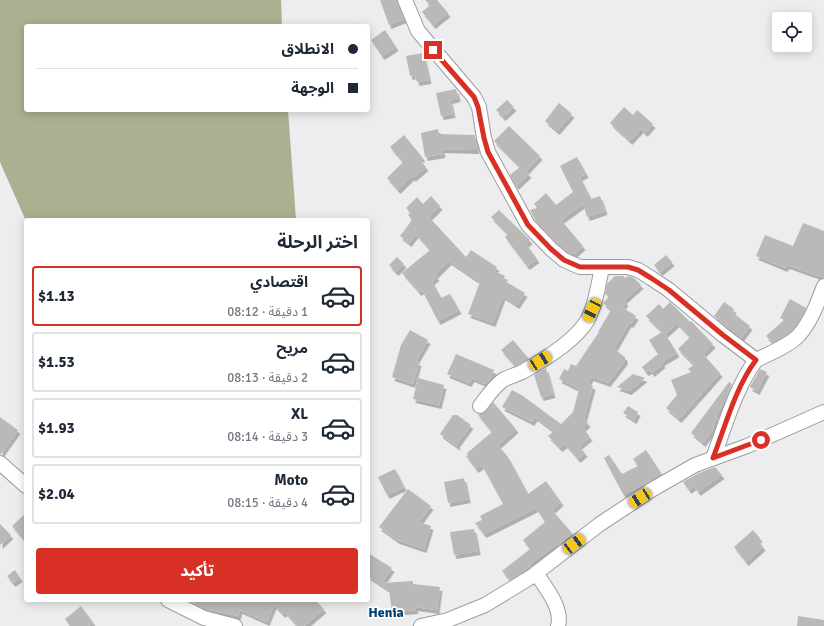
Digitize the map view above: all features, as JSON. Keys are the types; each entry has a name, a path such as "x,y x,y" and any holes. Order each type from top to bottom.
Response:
{"street":[{"path":"405,0 418,31 474,97 478,107 488,152 528,225 564,260 580,267 628,267 638,270 651,278 756,360"},
{"path":"480,406 497,385 527,369 565,345 575,335 586,322 592,310 602,268"},
{"path":"713,458 748,370 756,360 785,345 798,336 810,318 824,286"},
{"path":"421,626 448,620 485,605 536,573 600,524 653,489 695,465 747,446 824,412"},
{"path":"0,463 24,484"},
{"path":"536,573 558,611 558,626"},
{"path":"172,602 204,618 235,626"}],"green space":[{"path":"0,0 281,0 282,24 24,24 24,112 288,112 296,218 25,218 0,162"}],"building":[{"path":"380,0 397,0 404,19 389,25"},
{"path":"425,0 437,0 448,13 433,25 422,12 430,5"},
{"path":"385,30 396,47 382,56 371,40"},
{"path":"423,53 429,80 417,82 415,75 410,76 406,56"},
{"path":"456,89 458,98 450,100 453,114 441,116 436,93"},
{"path":"507,100 514,107 503,117 496,110"},
{"path":"559,103 572,114 557,131 545,121"},
{"path":"624,107 633,115 637,110 653,124 645,133 641,129 630,141 610,123"},
{"path":"509,126 540,156 526,171 529,174 516,186 510,175 520,167 494,141"},
{"path":"438,129 439,134 475,135 477,150 442,149 443,154 425,157 421,133"},
{"path":"404,135 423,158 419,159 426,167 413,178 412,176 398,190 387,178 403,162 390,147"},
{"path":"577,157 586,174 580,177 591,199 600,196 605,211 587,217 583,204 561,220 583,246 573,255 557,243 535,220 530,210 537,208 534,204 546,193 556,205 573,192 560,166"},
{"path":"431,196 440,206 429,217 466,257 471,250 497,267 494,271 505,276 503,280 525,293 517,305 503,296 493,323 468,314 480,282 449,261 435,275 437,277 432,281 441,298 450,294 459,310 438,321 422,290 419,292 402,273 430,250 416,234 409,243 400,236 412,220 408,215 411,213 406,208 417,197 423,204"},
{"path":"499,210 530,240 526,244 537,259 527,266 505,237 508,234 491,217"},
{"path":"803,223 824,231 824,278 787,265 785,268 756,256 765,235 793,246"},
{"path":"666,255 672,262 660,272 654,265"},
{"path":"397,257 404,264 396,272 389,265"},
{"path":"615,276 623,276 625,278 628,276 634,278 641,285 624,300 626,302 622,307 636,316 631,324 629,323 614,349 625,357 625,361 608,383 591,377 588,383 593,386 584,419 588,423 583,428 590,437 579,446 585,453 578,459 565,444 560,448 548,436 554,431 535,417 532,422 502,407 512,390 523,396 561,424 573,412 579,389 559,379 564,369 568,371 571,364 576,366 599,332 611,310 603,303 609,297 605,294 607,284"},
{"path":"790,299 806,308 796,326 785,336 773,343 766,336 784,320 780,318"},
{"path":"670,302 713,344 703,354 720,373 679,419 666,408 677,395 671,380 691,372 688,369 694,365 678,349 690,337 677,323 665,334 677,353 662,362 663,364 652,373 650,370 646,372 642,367 658,354 649,340 662,332 646,316 659,304 663,309"},
{"path":"724,302 734,309 732,312 750,326 741,338 714,316"},
{"path":"410,330 428,340 416,361 419,362 413,384 392,377 401,345"},
{"path":"513,340 529,359 515,366 501,350"},
{"path":"456,354 494,370 489,381 486,384 472,378 469,383 447,374"},
{"path":"546,368 553,394 541,397 534,375"},
{"path":"760,369 767,372 757,391 750,387"},
{"path":"633,374 645,378 629,391 617,387"},
{"path":"418,378 444,385 439,405 413,399"},
{"path":"729,382 732,384 723,404 715,416 717,417 713,427 714,428 703,443 691,433"},
{"path":"493,402 516,429 498,445 508,457 528,494 546,481 561,502 552,510 572,533 558,545 557,544 530,564 531,566 526,570 510,580 502,571 530,549 523,540 545,522 536,508 484,534 475,523 482,520 480,516 503,504 482,465 476,469 466,456 468,455 467,453 492,432 478,415 486,411"},
{"path":"628,406 638,412 634,420 623,413"},
{"path":"453,415 457,415 471,425 457,444 458,447 440,434"},
{"path":"0,417 18,430 0,455"},
{"path":"646,450 661,473 646,483 623,494 604,458 609,455 622,474 638,466 633,459"},
{"path":"715,467 722,475 698,492 694,486 689,490 683,482 699,473"},
{"path":"395,469 404,487 387,495 378,477"},
{"path":"464,478 468,499 448,503 444,482"},
{"path":"408,489 431,506 419,522 431,526 424,549 397,540 379,527"},
{"path":"24,515 24,540 12,526"},
{"path":"0,524 11,535 0,545"},
{"path":"474,529 478,551 454,555 450,532"},
{"path":"753,530 760,538 758,540 763,547 746,562 734,547"},
{"path":"370,554 392,568 382,583 413,581 413,584 440,587 437,610 415,607 416,610 392,612 389,590 370,577"},
{"path":"15,570 20,578 13,583 7,576"},
{"path":"191,602 317,602 324,609 304,626 297,626 285,612 283,614 274,605 267,622 240,610 238,616 208,610"},
{"path":"81,606 93,622 88,626 70,626 65,619"},
{"path":"798,616 824,620 824,626 797,626"}],"district":[{"name":"Henia","path":"386,612"}],"route":[{"path":"433,50 474,97 478,107 488,152 528,225 551,249 564,260 580,267 628,267 638,270 669,290 688,307 756,360 748,370 742,383 713,458 761,440"}]}
